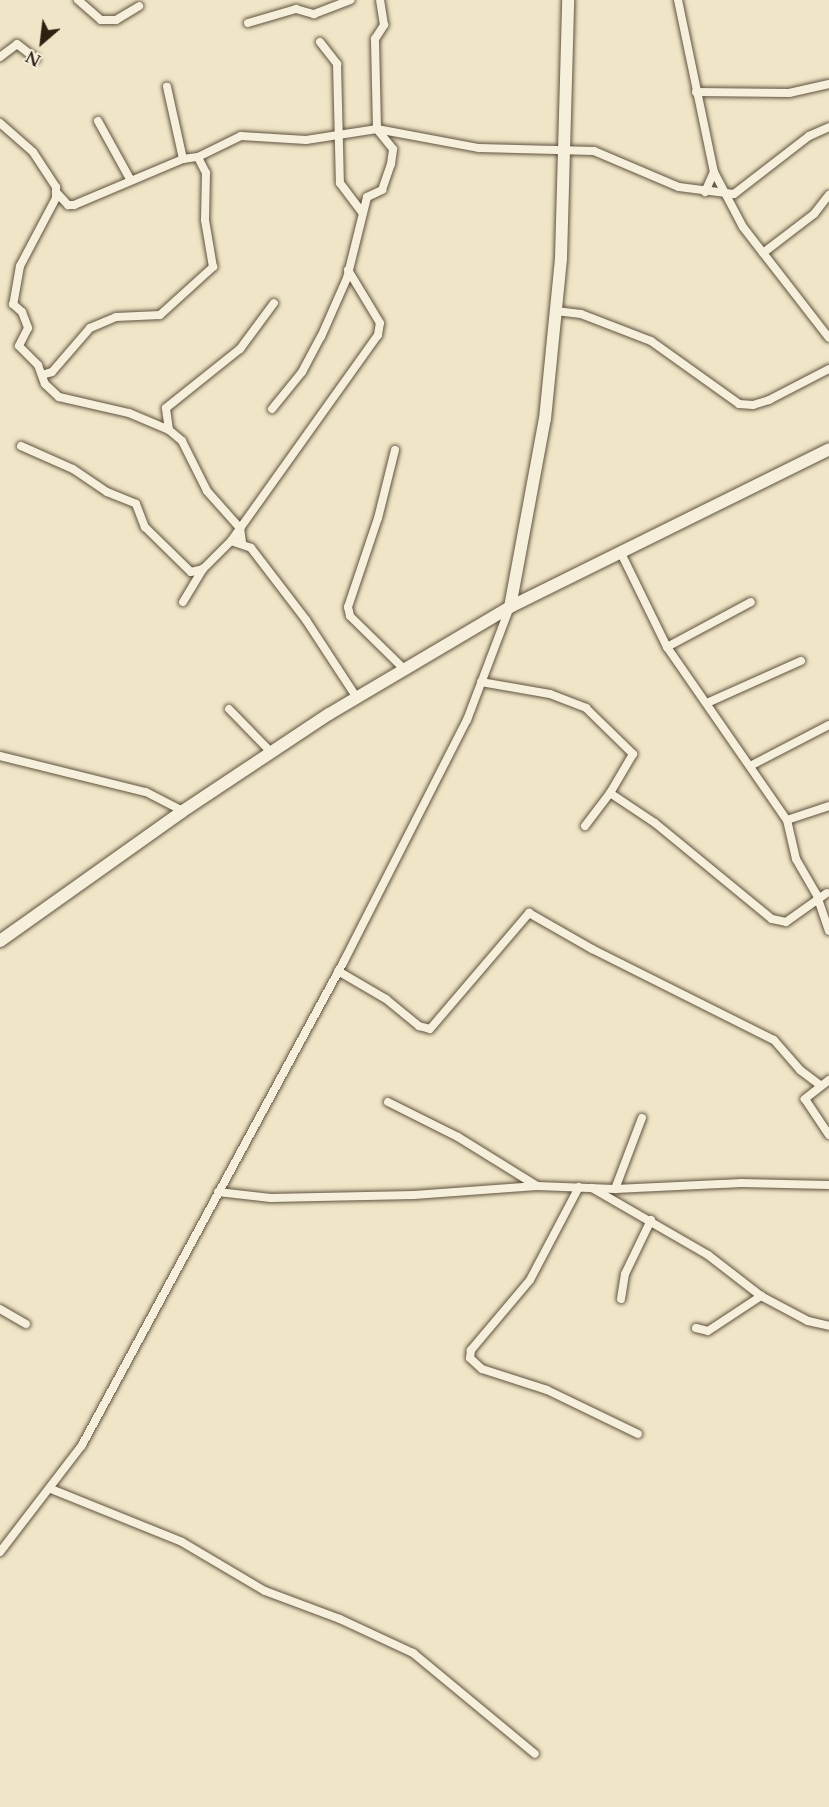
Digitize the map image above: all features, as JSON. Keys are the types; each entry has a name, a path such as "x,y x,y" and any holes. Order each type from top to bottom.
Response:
{"main road":[{"path":"510,607 545,419 556,311 568,0"},
{"path":"0,941 183,811 272,752 357,698 510,607 829,449"}],"street":[{"path":"78,0 101,20 116,20 139,6"},
{"path":"248,23 296,9 314,14 350,0"},
{"path":"273,409 302,372 321,337 348,270 367,197 382,190 391,164 393,149 377,129 375,39 384,25 380,0"},
{"path":"678,0 714,172 743,227 829,338"},
{"path":"320,42 337,64 340,183 362,212"},
{"path":"0,57 17,44 36,59"},
{"path":"696,92 789,93 829,84"},
{"path":"167,87 185,155 183,159"},
{"path":"98,121 130,179"},
{"path":"0,123 40,160 57,198 20,266 13,304 22,312 28,328 19,346 38,365 45,384 59,397 129,413 169,430 182,441 207,491 240,528 242,542"},
{"path":"56,192 69,205 74,205 130,179 183,159 198,157 242,136 306,140 340,137 377,129 479,148 564,148 610,154 679,187 726,195 734,194 809,136 829,128"},
{"path":"42,375 52,372 90,328 116,317 160,315 213,267 206,220 206,173 198,157"},
{"path":"705,192 714,172"},
{"path":"763,253 813,214 829,195"},
{"path":"183,602 203,569 231,541 333,402 378,335 380,323 348,270"},
{"path":"169,430 166,408 240,349 274,303"},
{"path":"556,311 581,314 651,341 739,404 753,405 769,400 829,369"},
{"path":"21,446 73,469 107,492 136,504 145,528 167,550 192,572 203,569"},
{"path":"394,450 378,518 348,607 350,616 405,670"},
{"path":"231,541 242,542 252,548 306,620 357,698"},
{"path":"620,551 667,647 753,765 787,820 796,859 817,896 829,931"},
{"path":"667,647 751,602"},
{"path":"0,1552 51,1489 82,1445 338,971 466,720 510,607"},
{"path":"707,703 801,661"},
{"path":"481,682 550,694 585,708 633,754 610,793 585,826"},
{"path":"229,709 272,752"},
{"path":"753,765 829,725"},
{"path":"0,756 146,792 183,811"},
{"path":"610,793 655,823 772,919 786,921 817,896 828,893"},
{"path":"787,820 829,806"},
{"path":"338,971 386,999 419,1026 430,1029 529,913 592,949 774,1040 800,1070 820,1085"},
{"path":"829,1080 804,1099 829,1135"},
{"path":"388,1102 458,1137 537,1186"},
{"path":"615,1189 642,1118"},
{"path":"218,1192 271,1198 414,1195 537,1186 615,1189 741,1183 829,1185"},
{"path":"579,1187 530,1280 471,1350 470,1358 482,1369 547,1390 638,1434"},
{"path":"591,1187 708,1255 761,1296 808,1321 829,1326"},
{"path":"621,1299 626,1274 651,1220"},
{"path":"696,1328 708,1330 761,1296"},
{"path":"0,1309 26,1324"},
{"path":"51,1489 182,1542 265,1591 340,1619 413,1653 535,1754"}]}
